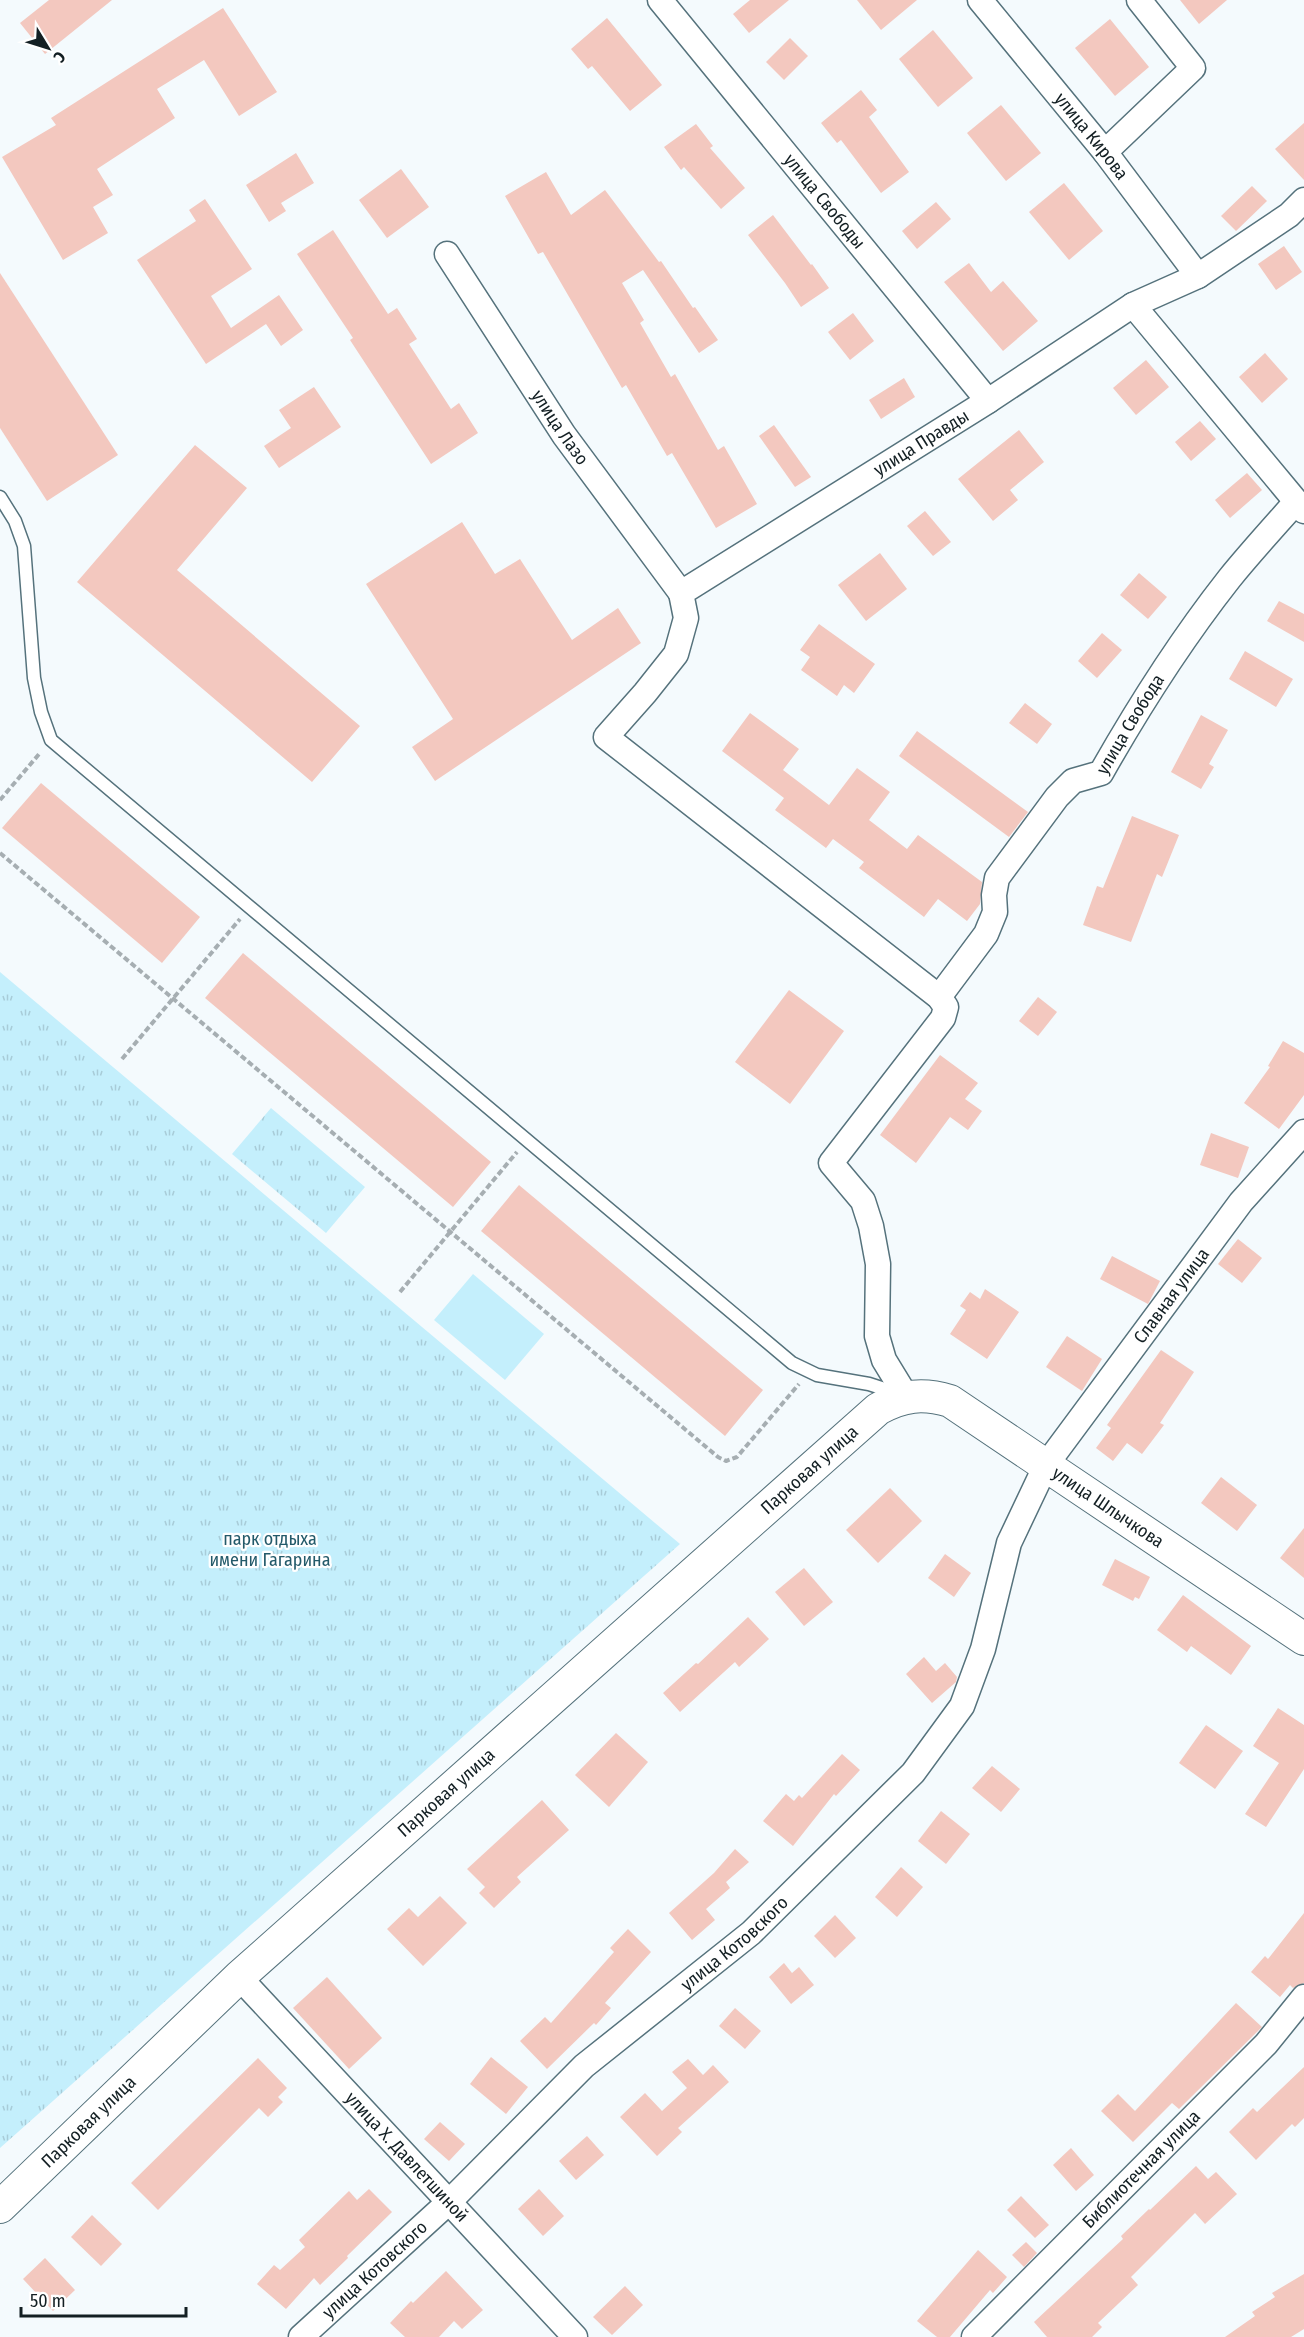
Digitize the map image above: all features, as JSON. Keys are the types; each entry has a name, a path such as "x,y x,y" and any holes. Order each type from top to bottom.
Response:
{"street":[{"name":"улица Свободы","path":"660,0 988,401"},
{"name":"улица Кирова","path":"980,0 1105,152 1198,276"},
{"path":"1105,152 1193,69 1139,0"},
{"name":"улица Правды","path":"681,593 988,401 1133,305 1198,276 1289,214 1304,200"},
{"name":"улица Лазо","path":"447,254 564,435 681,593"},
{"path":"1133,305 1300,507"},
{"name":"улица Свобода","path":"939,997 986,934 995,912 994,896 997,878 1065,789 1073,781 1101,773 1149,693 1229,579 1300,507"},
{"path":"681,593 686,618 676,654 606,737 939,997 946,1007 943,1018 831,1163 863,1201 871,1226 878,1264 877,1336 884,1360 906,1396"},
{"name":"Славная улица","path":"1046,1465 1241,1202 1304,1132"},
{"name":"улица Шлычкова","path":"906,1396 933,1396 950,1401 1304,1639"},
{"name":"Парковая улица","path":"0,2207 239,1977 878,1409 906,1396"},
{"name":"улица Котовского","path":"301,2337 450,2201 584,2067 751,1933 913,1773 963,1706 983,1649 1009,1543 1046,1465"},
{"name":"улица Х. Давлетшиной","path":"239,1977 575,2337"},
{"name":"Библиотечная улица","path":"975,2337 1266,2044 1304,1997"}],"lane":[{"path":"0,497 15,521 24,546 34,678 41,712 51,740 792,1363 809,1372 869,1384 906,1396"}],"path":[{"path":"0,800 51,740"},
{"path":"0,853 718,1457 726,1461 737,1457 809,1372"},
{"path":"122,1059 250,907"},
{"path":"400,1292 527,1140"}],"green space":[{"name":"парк отдыха имени Гагарина","path":"0,972 680,1544 0,2148"},
{"path":"271,1108 365,1187 326,1233 232,1154"},
{"path":"473,1274 544,1334 505,1380 434,1320"}],"building":[{"path":"49,0 112,0 45,54 20,23"},
{"path":"750,0 789,0 749,33 733,14"},
{"path":"857,0 917,0 881,30"},
{"path":"1180,0 1227,0 1199,24"},
{"path":"223,8 277,92 239,116 204,60 157,89 175,118 97,169 113,195 93,207 108,233 63,260 2,157 56,125 51,118"},
{"path":"607,18 662,85 630,111 592,66 588,69 571,49"},
{"path":"1110,19 1149,67 1115,96 1075,48"},
{"path":"933,30 973,78 938,107 899,59"},
{"path":"790,38 808,56 784,80 766,62"},
{"path":"861,90 877,110 869,117 909,172 881,193 841,140 837,143 821,123"},
{"path":"1001,105 1041,153 1006,181 967,133"},
{"path":"1304,123 1304,180 1275,149"},
{"path":"696,124 713,146 710,148 745,188 721,209 684,167 681,170 664,147"},
{"path":"296,153 314,183 281,203 286,211 269,222 246,185"},
{"path":"401,169 429,207 387,238 359,200"},
{"path":"546,172 571,215 605,190 659,262 661,261 718,340 699,353 643,270 622,283 644,320 640,323 671,377 675,374 718,450 724,446 757,504 716,528 672,453 667,456 626,385 622,388 543,252 538,254 505,196"},
{"path":"1064,183 1103,231 1069,260 1029,212"},
{"path":"1252,186 1267,201 1236,231 1221,216"},
{"path":"205,199 252,269 211,296 231,328 279,295 303,330 281,346 266,324 206,364 137,260 196,221 189,210"},
{"path":"936,202 951,219 917,249 902,231"},
{"path":"773,215 829,288 801,307 748,235"},
{"path":"333,230 388,314 397,308 417,339 409,344 451,409 459,403 478,433 431,464 350,340 353,338 297,254"},
{"path":"1284,246 1302,272 1276,290 1258,264"},
{"path":"969,263 991,292 1003,281 1038,321 1003,351 944,282"},
{"path":"0,273 118,455 47,501 0,428"},
{"path":"853,313 874,341 850,360 828,332"},
{"path":"1265,353 1288,379 1262,403 1239,377"},
{"path":"1146,360 1169,387 1136,415 1113,388"},
{"path":"904,378 915,397 881,419 869,400"},
{"path":"314,387 341,427 279,468 264,446 291,428 279,410"},
{"path":"1200,421 1216,439 1191,461 1175,442"},
{"path":"774,425 811,477 795,487 759,436"},
{"path":"1019,430 1044,462 1010,490 1018,500 993,521 958,479"},
{"path":"195,445 247,488 177,570 360,726 312,782 77,582"},
{"path":"1247,473 1262,490 1230,518 1215,500"},
{"path":"925,511 951,542 933,556 907,526"},
{"path":"462,522 495,574 520,559 572,640 618,608 641,643 435,781 412,747 453,719 366,584"},
{"path":"880,553 907,589 866,621 838,585"},
{"path":"1139,573 1167,597 1148,619 1120,595"},
{"path":"1279,601 1304,614 1304,642 1267,621"},
{"path":"819,624 875,664 854,693 844,685 837,696 801,670 810,657 800,650"},
{"path":"1102,633 1122,650 1097,678 1078,661"},
{"path":"1245,651 1293,679 1276,707 1229,679"},
{"path":"1025,703 1052,724 1037,744 1009,723"},
{"path":"750,713 799,749 783,770 829,805 857,768 890,792 869,820 907,849 918,835 982,882 980,904 967,921 938,899 924,917 859,868 864,862 833,839 826,848 775,810 784,798 722,751"},
{"path":"1201,715 1228,730 1209,764 1214,767 1201,789 1171,772"},
{"path":"917,731 1028,812 1009,837 899,756"},
{"path":"41,783 200,917 162,963 2,828"},
{"path":"1132,816 1179,835 1162,877 1157,874 1131,942 1083,925 1097,886 1103,888"},
{"path":"243,953 491,1162 453,1207 205,998"},
{"path":"789,990 844,1031 790,1104 735,1062"},
{"path":"1038,997 1057,1012 1038,1036 1019,1021"},
{"path":"1283,1041 1304,1053 1304,1095 1279,1129 1244,1103 1270,1067 1268,1066"},
{"path":"940,1055 978,1083 965,1099 982,1111 968,1130 950,1117 916,1163 880,1135"},
{"path":"1211,1133 1249,1147 1238,1178 1200,1165"},
{"path":"519,1185 763,1390 725,1436 481,1231"},
{"path":"1238,1239 1262,1258 1242,1283 1218,1264"},
{"path":"1112,1256 1160,1281 1148,1304 1100,1279"},
{"path":"985,1289 1019,1312 987,1359 950,1334 966,1310 960,1306 970,1292 980,1299"},
{"path":"1067,1336 1102,1359 1082,1391 1046,1367"},
{"path":"1161,1350 1194,1372 1160,1423 1164,1425 1142,1454 1127,1443 1113,1461 1096,1448 1111,1428 1107,1425"},
{"path":"1221,1477 1257,1505 1237,1531 1201,1503"},
{"path":"890,1488 922,1521 878,1563 846,1530"},
{"path":"1304,1528 1304,1578 1280,1558"},
{"path":"945,1554 971,1573 954,1597 928,1578"},
{"path":"1115,1559 1150,1577 1139,1599 1135,1597 1133,1601 1102,1585"},
{"path":"804,1568 833,1602 804,1626 775,1592"},
{"path":"1183,1595 1251,1646 1231,1675 1191,1646 1187,1652 1157,1630"},
{"path":"748,1617 769,1639 739,1667 735,1662 680,1712 663,1693"},
{"path":"924,1657 936,1671 945,1663 957,1677 956,1682 932,1703 906,1674"},
{"path":"1278,1708 1304,1725 1304,1769 1266,1827 1245,1814 1279,1763 1253,1746"},
{"path":"1206,1725 1243,1751 1215,1789 1179,1763"},
{"path":"616,1733 648,1762 609,1807 575,1775"},
{"path":"842,1754 860,1770 836,1796 834,1794 793,1846 763,1821 786,1794 794,1801 799,1795 802,1798"},
{"path":"992,1766 1020,1789 1001,1812 972,1788"},
{"path":"542,1800 569,1830 517,1877 521,1882 494,1908 479,1893 485,1887 467,1869"},
{"path":"941,1811 970,1834 946,1864 918,1841"},
{"path":"735,1849 749,1862 726,1882 730,1888 706,1909 715,1920 692,1940 669,1913 714,1873"},
{"path":"901,1867 923,1887 897,1917 875,1897"},
{"path":"440,1896 467,1923 423,1966 387,1929 409,1908 418,1917"},
{"path":"1304,1913 1304,1983 1293,1988 1290,1985 1280,1997 1251,1972 1265,1956 1268,1959"},
{"path":"835,1915 856,1938 835,1958 814,1936"},
{"path":"628,1929 651,1952 605,2003 611,2008 596,2025 594,2023 547,2069 520,2041 545,2017 551,2023 614,1952 610,1948"},
{"path":"784,1963 792,1973 799,1967 814,1985 791,2004 769,1977"},
{"path":"327,1977 382,2038 349,2069 293,2008"},
{"path":"1236,2003 1262,2027 1179,2109 1172,2103 1133,2142 1101,2111 1118,2094 1135,2111"},
{"path":"735,2008 761,2031 745,2049 719,2026"},
{"path":"491,2057 528,2087 506,2114 470,2084"},
{"path":"258,2058 287,2088 278,2097 283,2102 268,2117 259,2108 158,2210 131,2183"},
{"path":"688,2059 703,2075 713,2065 729,2082 678,2128 682,2132 657,2156 620,2117 645,2093 662,2111 687,2088 672,2072"},
{"path":"1304,2067 1304,2118 1295,2127 1292,2124 1256,2160 1229,2132 1253,2108 1257,2112"},
{"path":"440,2122 465,2144 449,2161 424,2139"},
{"path":"587,2136 604,2155 576,2180 559,2161"},
{"path":"1071,2148 1094,2175 1076,2191 1053,2165"},
{"path":"1196,2166 1208,2179 1216,2172 1237,2194 1205,2224 1195,2213 1131,2277 1138,2285 1098,2323 1102,2327 1092,2337 1047,2337 1034,2322 1123,2239 1121,2236"},
{"path":"369,2189 392,2212 320,2285 314,2278 286,2309 257,2284 274,2265 280,2270 305,2247 299,2240 349,2191 357,2200"},
{"path":"539,2189 564,2216 543,2236 518,2209"},
{"path":"1021,2196 1049,2225 1035,2238 1007,2210"},
{"path":"92,2215 122,2244 101,2266 71,2237"},
{"path":"1026,2242 1037,2253 1024,2267 1012,2255"},
{"path":"978,2250 1007,2277 993,2293 990,2290 950,2337 937,2337 917,2321"},
{"path":"45,2258 75,2290 53,2311 23,2279"},
{"path":"446,2271 483,2310 462,2329 454,2321 439,2337 405,2337 390,2323 411,2301 413,2303"},
{"path":"1304,2274 1304,2329 1291,2337 1225,2337 1255,2316 1252,2312 1275,2297 1272,2293"},
{"path":"625,2286 643,2305 612,2335 593,2317"}]}
